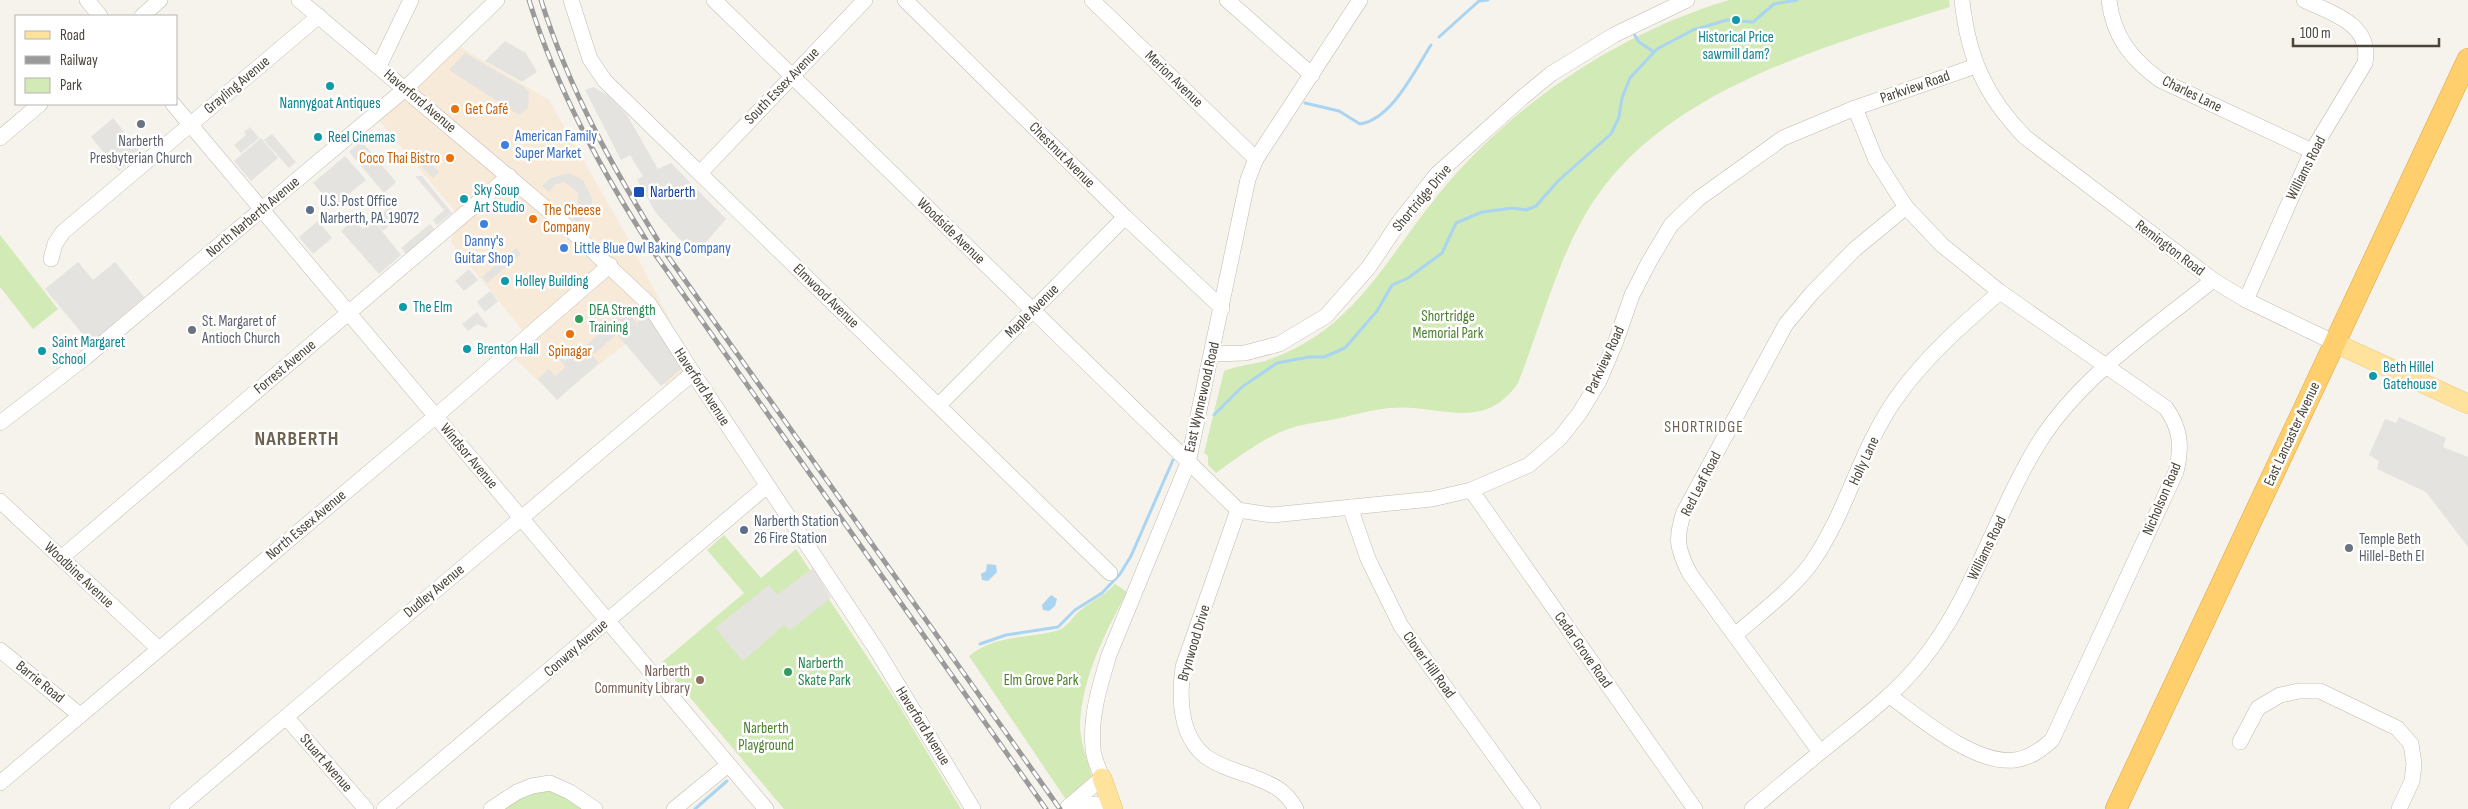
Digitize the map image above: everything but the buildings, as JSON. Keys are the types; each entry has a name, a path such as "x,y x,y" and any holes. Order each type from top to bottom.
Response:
{"highway":[{"name":"East Lancaster Avenue","path":"2116,809 2468,58"}],"main road":[{"name":"Remington Road","path":"2334,343 2468,404"},
{"name":"East Wynnewood Road","path":"1102,778 1113,809"}],"street":[{"path":"87,0 99,15"},
{"path":"143,15 160,0"},
{"name":"Haverford Avenue","path":"299,0 508,176 610,265 649,304 876,649 974,809"},
{"path":"379,66 411,0"},
{"name":"North Narberth Avenue","path":"0,423 86,357 405,89 497,0"},
{"name":"Elmwood Avenue","path":"571,0 590,59 598,72 1110,573"},
{"name":"Woodside Avenue","path":"714,0 1188,463"},
{"name":"South Essex Avenue","path":"700,173 865,0"},
{"name":"Chestnut Avenue","path":"905,0 1125,217 1222,308"},
{"name":"Merion Avenue","path":"1092,0 1256,159"},
{"path":"1227,0 1312,74"},
{"name":"East Wynnewood Road","path":"1102,778 1092,749 1093,718 1099,688 1108,655 1188,463 1248,179 1256,159 1360,0"},
{"name":"Shortridge Drive","path":"1212,354 1245,353 1279,344 1326,316 1369,267 1400,221 1437,174 1523,97 1551,74 1614,35 1687,0"},
{"name":"Remington Road","path":"1962,0 1966,28 1976,66 1995,103 2025,138 2213,280 2246,300 2334,343"},
{"name":"Charles Lane","path":"2109,0 2111,16 2118,36 2143,67 2160,80 2312,151"},
{"name":"Williams Road","path":"2246,300 2312,151 2362,70 2366,56 2365,40 2360,32 2342,19 2304,0"},
{"name":"Grayling Avenue","path":"51,259 55,244 63,232 319,16"},
{"name":"Parkview Road","path":"1238,510 1272,515 1432,499 1471,490 1528,465 1560,438 1579,414 1602,373 1632,295 1671,225 1698,199 1783,138 1855,108 1976,66"},
{"path":"0,138 39,105"},
{"name":"Windsor Avenue","path":"174,105 609,620 766,809"},
{"name":"Nicholson Road","path":"1855,108 1876,160 1906,207 1942,245 2000,292 2166,408 2174,419 2180,435 2181,451 2176,472 2052,740 2029,756 2015,760 1994,758 1946,737 1890,696"},
{"name":"Forrest Avenue","path":"61,558 508,176"},
{"name":"Red Leaf Road","path":"1820,752 1690,574 1680,554 1677,534 1684,512 1786,324 1812,292 1854,249 1906,207"},
{"name":"Maple Avenue","path":"939,405 1125,217"},
{"name":"North Essex Avenue","path":"0,783 436,416 610,265"},
{"name":"Williams Road","path":"1752,809 1890,696 1920,662 1950,621 1974,578 2027,464 2041,440 2074,396 2107,366 2213,280"},
{"name":"Holly Lane","path":"1735,635 1775,601 1812,563 1838,518 1872,442 1894,402 1921,366 1958,328 2000,292"},
{"name":"Dudley Avenue","path":"177,809 693,373"},
{"path":"1188,463 1238,510"},
{"name":"Conway Avenue","path":"384,809 768,486"},
{"name":"Cedar Grove Road","path":"1471,490 1695,809"},
{"name":"Woodbine Avenue","path":"0,500 159,649"},
{"name":"Clover Hill Road","path":"1350,507 1368,559 1401,626 1533,809"},
{"name":"Brynwood Drive","path":"1238,510 1183,667 1180,691 1184,718 1189,737 1205,756 1225,767 1276,786 1289,797 1296,809"},
{"name":"Barrie Road","path":"0,650 80,714"},
{"path":"2240,742 2258,708 2280,695 2299,690 2320,691 2397,728 2411,744 2414,764 2412,780 2399,809"},
{"name":"Stuart Avenue","path":"286,717 366,809"},
{"path":"674,809 728,765"},
{"path":"1102,778 1068,807 1096,804 1104,809"},
{"path":"491,809 517,792 532,786 550,783 570,792 592,808"}],"shaded area":[{"path":"505,41 526,53 537,72 522,82 485,61"},
{"path":"457,45 549,100 625,233 692,363 667,387 627,343 556,398 513,357 532,342 451,242 458,215 378,119"},
{"path":"465,53 524,87 529,92 528,108 519,115 449,70"},
{"path":"593,87 609,96 627,115 658,169 671,163 726,219 700,249 690,241 685,245 656,213 637,180 643,176 630,155 621,160 585,90"},
{"path":"113,118 141,152 119,171 91,137"},
{"path":"250,127 259,138 241,153 234,145 246,135 244,132"},
{"path":"272,134 296,162 289,168 264,140"},
{"path":"261,138 278,158 251,181 234,161"},
{"path":"361,141 396,182 384,193 349,152"},
{"path":"417,148 439,172 433,178 410,154"},
{"path":"345,156 366,180 333,207 313,183"},
{"path":"569,173 583,180 592,198 592,205 579,224 571,217 578,209 578,192 564,182 554,185 549,192 542,186 550,178"},
{"path":"415,176 422,176 452,213 437,225 433,220 444,210"},
{"path":"390,207 399,217 383,231 374,220"},
{"path":"354,220 363,229 373,220 401,255 379,274 341,231"},
{"path":"318,221 332,238 313,254 299,237"},
{"path":"430,224 435,230 406,254 401,248"},
{"path":"516,248 521,254 487,283 482,277"},
{"path":"78,262 93,280 115,262 144,297 90,343 45,289"},
{"path":"469,269 478,280 464,291 455,281"},
{"path":"490,291 498,301 485,312 477,302"},
{"path":"477,312 488,326 486,328 477,324 468,331 462,324"},
{"path":"627,312 637,323 648,313 682,368 661,386 610,326"},
{"path":"608,327 616,335 594,354 586,345"},
{"path":"583,345 599,363 557,400 538,379 549,369 555,376 566,367 555,354 557,352 565,361"},
{"path":"2399,417 2446,438 2443,447 2468,457 2468,547 2426,492 2377,469 2379,461 2369,455 2385,419 2396,423"},
{"path":"813,568 831,598 790,630 784,625 743,661 715,628 769,585 777,595"}],"green space":[{"name":"Shortridge Memorial Park","path":"1729,0 1949,0 1950,7 1854,37 1804,55 1755,76 1708,99 1665,128 1627,160 1595,199 1571,242 1552,288 1518,383 1504,399 1490,408 1475,412 1459,413 1407,408 1369,411 1302,425 1271,436 1216,473 1208,465 1208,456 1204,453 1224,371 1281,355 1307,342 1332,324 1365,291 1437,196 1466,163 1532,103 1606,53 1646,32 1687,14"},
{"path":"0,235 58,309 33,329 0,287"},
{"name":"Narberth Playground","path":"724,535 761,578 796,549 897,702 961,809 784,809 661,663 744,593 707,550"},
{"name":"Elm Grove Park","path":"1115,584 1127,592 1096,656 1085,689 1082,707 1081,739 1093,781 1067,801 969,656 979,649 1000,641 1056,631"},
{"path":"550,783 590,809 491,809"}],"water":[{"path":"987,564 996,565 997,572 988,581 982,580 981,574 986,571"},
{"path":"1051,595 1057,599 1055,606 1049,611 1043,610 1042,605"}],"waterway":[{"path":"1439,37 1479,1 1488,0"},
{"path":"1214,415 1242,387 1277,363 1309,357 1324,357 1345,348 1377,311 1392,285 1408,278 1442,253 1456,223 1482,212 1513,208 1526,210 1536,206 1558,181 1611,134 1619,117 1622,98 1630,78 1657,49 1693,30 1727,20 1753,22 1774,4 1797,0"},
{"path":"1634,34 1639,42 1654,52"},
{"path":"1305,103 1339,111 1360,124 1372,120 1382,113 1401,92 1431,45"},
{"path":"980,644 1006,635 1058,627 1075,610 1102,593 1120,574 1131,556 1173,460"},
{"path":"695,809 727,781"}],"railway":[{"path":"529,0 553,67 583,132 655,254 1046,809"},
{"path":"541,0 552,33 579,98 628,192 665,252 1060,809"}],"place":[{"name":"Historical Price sawmill dam?","path":"1736,20"},
{"name":"Nannygoat Antiques","path":"330,86"},
{"name":"Get Café","path":"455,109"},
{"name":"Narberth Presbyterian Church","path":"141,124"},
{"name":"Reel Cinemas","path":"318,137"},
{"name":"American Family Super Market","path":"505,145"},
{"name":"Coco Thai Bistro","path":"450,158"},
{"name":"Narberth","path":"639,192"},
{"name":"Sky Soup Art Studio","path":"464,199"},
{"name":"U.S. Post Office Narberth, PA. 19072","path":"310,210"},
{"name":"The Cheese Company","path":"533,219"},
{"name":"Danny's Guitar Shop","path":"484,224"},
{"name":"Little Blue Owl Baking Company","path":"564,248"},
{"name":"Holley Building","path":"505,281"},
{"name":"The Elm","path":"403,307"},
{"name":"DEA Strength Training","path":"579,319"},
{"name":"St. Margaret of Antioch Church","path":"192,330"},
{"name":"Spinagar","path":"570,334"},
{"name":"Brenton Hall","path":"467,349"},
{"name":"Saint Margaret School","path":"42,351"},
{"name":"Beth Hillel Gatehouse","path":"2373,376"},
{"name":"Narberth Station 26 Fire Station","path":"744,530"},
{"name":"Temple Beth Hillel-Beth El","path":"2349,548"},
{"name":"Narberth Skate Park","path":"788,672"},
{"name":"Narberth Community Library","path":"700,680"}],"district":[{"name":"SHORTRIDGE","path":"1704,427"},
{"name":"NARBERTH","path":"297,439"}]}
